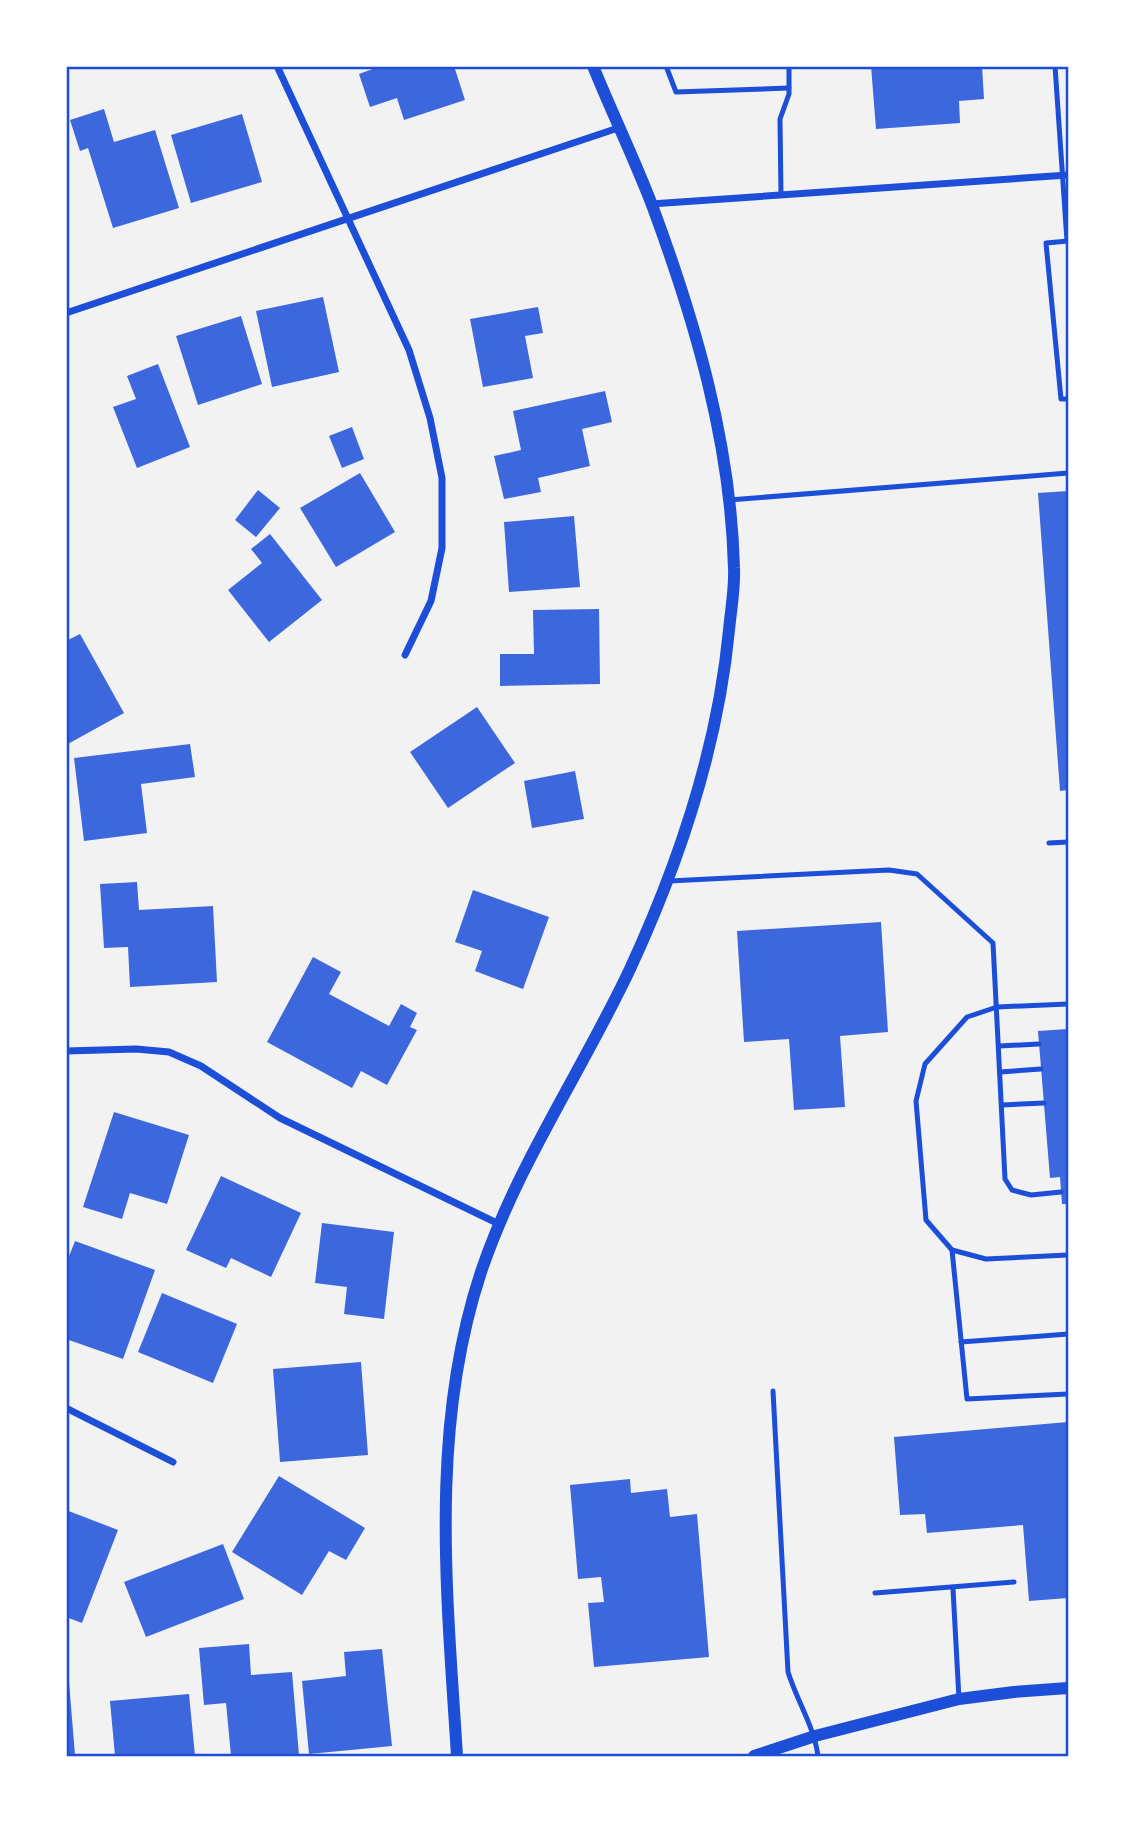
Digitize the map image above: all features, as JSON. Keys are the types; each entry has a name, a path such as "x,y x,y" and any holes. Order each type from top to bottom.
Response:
{"street":[{"path":"278,66 409,350 430,418 442,478 442,548 431,601 405,655"},
{"path":"457,1756 444,1505 449,1420 468,1318 482,1270 519,1178 630,969 666,881 709,750 726,660 734,572 729,500 709,380 651,204 593,66"},
{"path":"66,313 618,128"},
{"path":"651,204 1066,175"},
{"path":"66,1051 136,1049 169,1052 201,1066 280,1118 500,1225"},
{"path":"66,1408 173,1462"},
{"path":"754,1756 815,1736 959,1699 1069,1688"}],"lane":[{"path":"666,66 677,92 789,88"},
{"path":"780,195 780,119 789,88 789,66"},
{"path":"1055,66 1066,175 1068,241 1046,243 1061,399 1069,399"},
{"path":"729,500 1069,473"},
{"path":"1049,844 1069,842"},
{"path":"666,881 889,870 917,874 993,943 1005,1179 1012,1190 1031,1195 1061,1192"},
{"path":"1069,1004 998,1007 967,1017 925,1064 916,1101 926,1220 952,1250 986,1259 1069,1255"},
{"path":"999,1046 1039,1044"},
{"path":"1000,1072 1041,1069"},
{"path":"1002,1105 1044,1103"},
{"path":"952,1250 967,1399 1069,1394"},
{"path":"961,1342 1069,1334"},
{"path":"773,1391 788,1672 815,1736 818,1756"},
{"path":"875,1593 1014,1582"},
{"path":"953,1588 959,1699"}],"building":[{"path":"381,66 454,66 465,100 404,120 397,98 370,107 359,74"},
{"path":"871,66 982,66 984,99 959,101 960,123 876,129"},
{"path":"104,109 114,142 155,130 179,208 113,228 88,148 80,151 70,120"},
{"path":"242,114 262,182 191,203 171,135"},
{"path":"323,297 339,372 272,387 256,311"},
{"path":"538,307 543,333 525,336 533,378 483,387 470,319"},
{"path":"241,316 262,384 198,405 176,336"},
{"path":"158,364 190,447 137,468 113,407 136,399 127,376"},
{"path":"605,391 612,422 582,429 590,466 538,478 541,492 504,499 494,456 521,450 513,411"},
{"path":"352,427 364,459 342,468 329,436"},
{"path":"360,473 395,532 336,567 300,508"},
{"path":"258,490 280,508 256,537 235,520"},
{"path":"1068,491 1068,790 1060,791 1038,493"},
{"path":"574,516 580,587 509,592 504,522"},
{"path":"270,534 322,600 269,642 228,590 262,563 251,549"},
{"path":"599,609 600,684 500,686 500,654 534,654 533,610"},
{"path":"80,634 124,713 66,745 66,641"},
{"path":"477,707 515,763 448,808 410,752"},
{"path":"190,744 195,777 141,784 147,833 84,841 74,758"},
{"path":"575,771 584,819 532,828 524,781"},
{"path":"137,882 139,910 213,906 217,982 130,987 128,947 104,948 100,884"},
{"path":"473,890 549,917 523,989 475,971 482,951 455,942"},
{"path":"881,922 888,1032 840,1036 845,1107 794,1110 789,1039 744,1042 737,931"},
{"path":"313,957 341,972 329,994 389,1026 401,1004 417,1013 410,1027 417,1030 387,1085 361,1071 352,1088 267,1042"},
{"path":"1068,1029 1068,1204 1062,1204 1060,1177 1050,1178 1038,1031"},
{"path":"114,1112 189,1135 167,1204 130,1193 122,1219 83,1207"},
{"path":"221,1176 301,1213 271,1277 231,1258 226,1268 186,1250"},
{"path":"322,1223 394,1232 384,1319 344,1314 347,1287 315,1283"},
{"path":"75,1241 155,1270 123,1359 66,1339 66,1264"},
{"path":"162,1293 237,1324 213,1383 138,1352"},
{"path":"361,1362 368,1455 280,1462 273,1369"},
{"path":"1068,1422 1068,1598 1029,1601 1023,1525 927,1533 925,1514 900,1515 894,1437"},
{"path":"279,1476 365,1528 346,1560 329,1551 302,1595 232,1552"},
{"path":"630,1479 631,1493 667,1489 670,1517 697,1514 709,1657 594,1667 588,1603 604,1602 601,1577 578,1579 570,1485"},
{"path":"66,1510 118,1530 82,1623 66,1617"},
{"path":"223,1544 244,1599 146,1637 124,1582"},
{"path":"249,1644 251,1675 292,1672 299,1755 231,1756 226,1703 204,1705 199,1648"},
{"path":"382,1649 392,1746 309,1754 302,1681 346,1676 344,1652"},
{"path":"68,1670 75,1755 66,1755"},
{"path":"189,1694 195,1756 115,1756 110,1701"}]}
